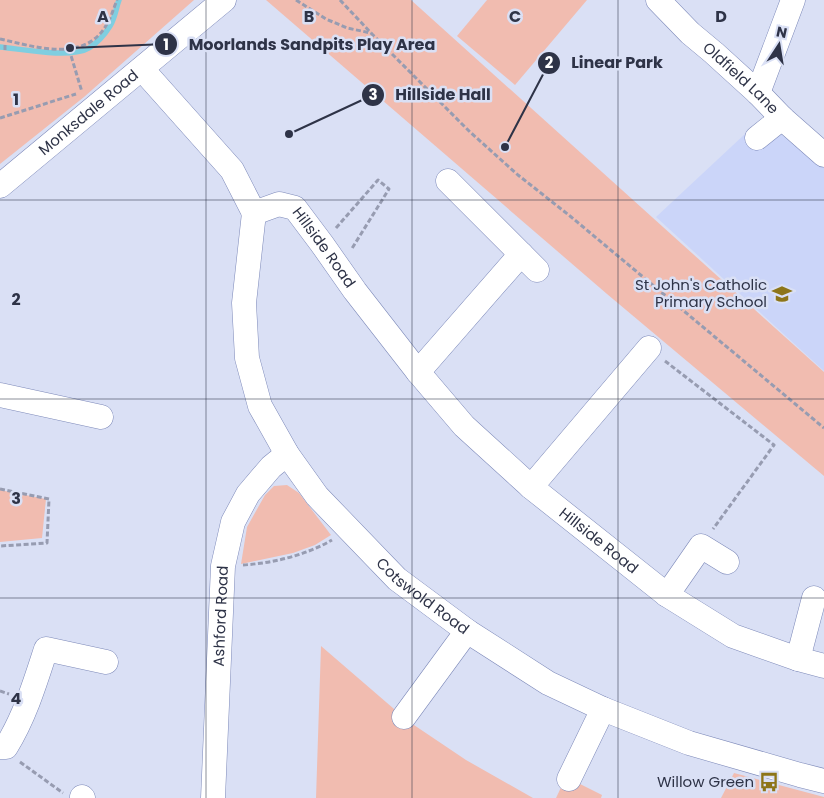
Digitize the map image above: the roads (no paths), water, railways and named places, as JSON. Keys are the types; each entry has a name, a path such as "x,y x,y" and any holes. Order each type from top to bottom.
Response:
{"street":[{"name":"Monksdale Road","path":"0,186 87,101 142,69 224,0"},
{"path":"758,93 793,0"},
{"name":"Oldfield Lane","path":"666,3 690,33 824,155"},
{"path":"142,69 232,170 254,213"},
{"path":"757,138 782,118"},
{"path":"418,372 529,262 448,181"},
{"name":"Hillside Road","path":"254,213 279,204 295,208 355,291 418,372 464,426 531,486 667,595 733,636 824,666"},
{"name":"Cotswold Road","path":"254,213 244,303 247,358 260,406 288,454 317,496 397,578 467,631 548,683 603,709 689,743 824,781"},
{"path":"531,486 649,348"},
{"path":"0,396 100,416"},
{"name":"Ashford Road","path":"213,798 223,566 233,522 248,494 271,467 288,454"},
{"path":"667,595 701,546 727,562"},
{"path":"798,659 814,598"},
{"path":"404,718 467,631"},
{"path":"3,747 16,730 28,702 46,649 106,662"},
{"path":"569,779 603,709"}],"waterway":[{"path":"0,47 58,53 70,53 89,48 101,38 110,26 119,0"}],"place":[{"name":"Moorlands Sandpits Play Area","path":"70,48"},
{"name":"Hillside Hall","path":"289,134"},
{"name":"Linear Park","path":"505,147"},
{"name":"St John's Catholic Primary School","path":"782,294"},
{"name":"Willow Green","path":"769,782"}]}
